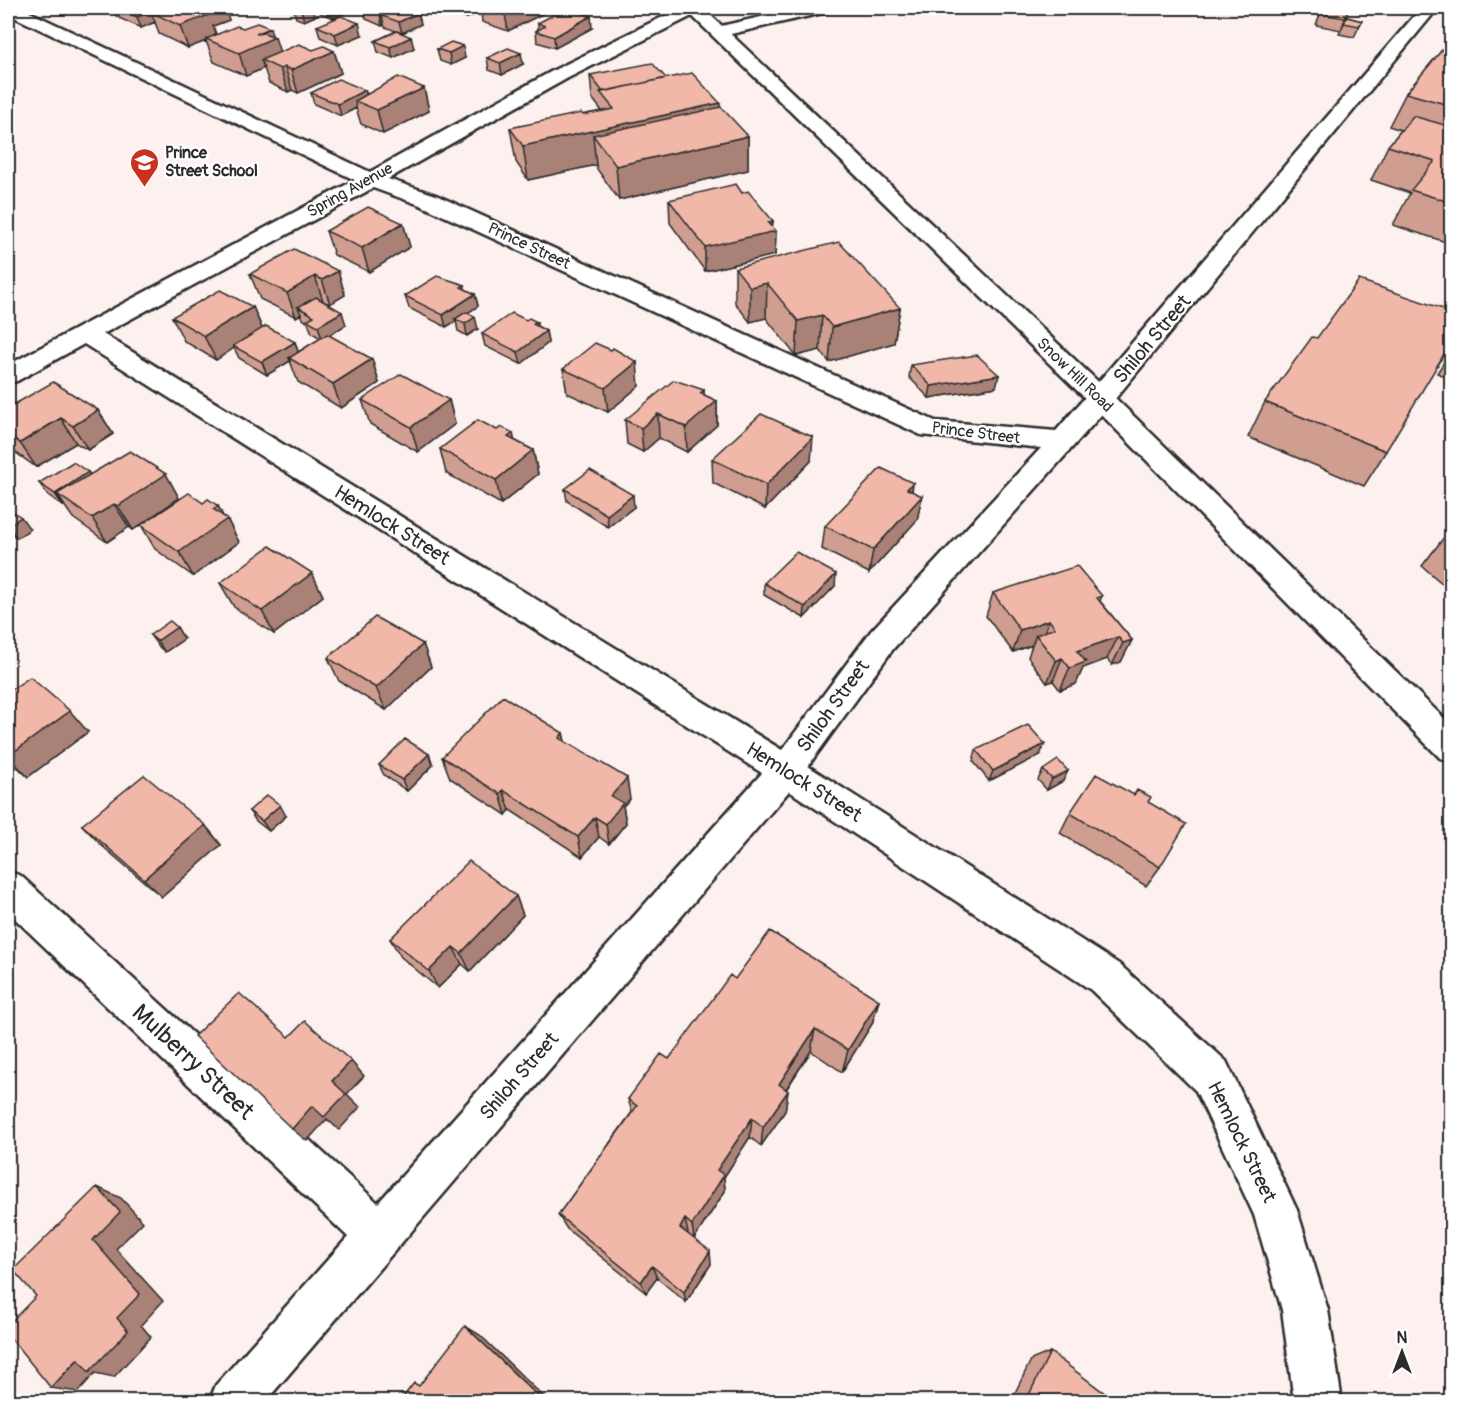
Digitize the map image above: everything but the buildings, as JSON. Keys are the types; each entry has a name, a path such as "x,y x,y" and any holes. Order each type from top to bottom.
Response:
{"street":[{"name":"Prince Street","path":"8,8 371,180 428,200 930,429 1063,441"},
{"name":"Snow Hill Road","path":"692,8 1101,399 1452,748"},
{"name":"Spring Avenue","path":"8,375 371,180 561,74 692,8"},
{"path":"718,32 821,8"},
{"name":"Shiloh Street","path":"233,1401 786,770 882,640 1101,399 1430,8"},
{"name":"Hemlock Street","path":"84,333 786,770 1105,977 1211,1076 1275,1210 1305,1310 1318,1401"},
{"name":"Mulberry Street","path":"8,888 379,1236"}],"place":[{"name":"Prince Street School","path":"144,188"}]}
